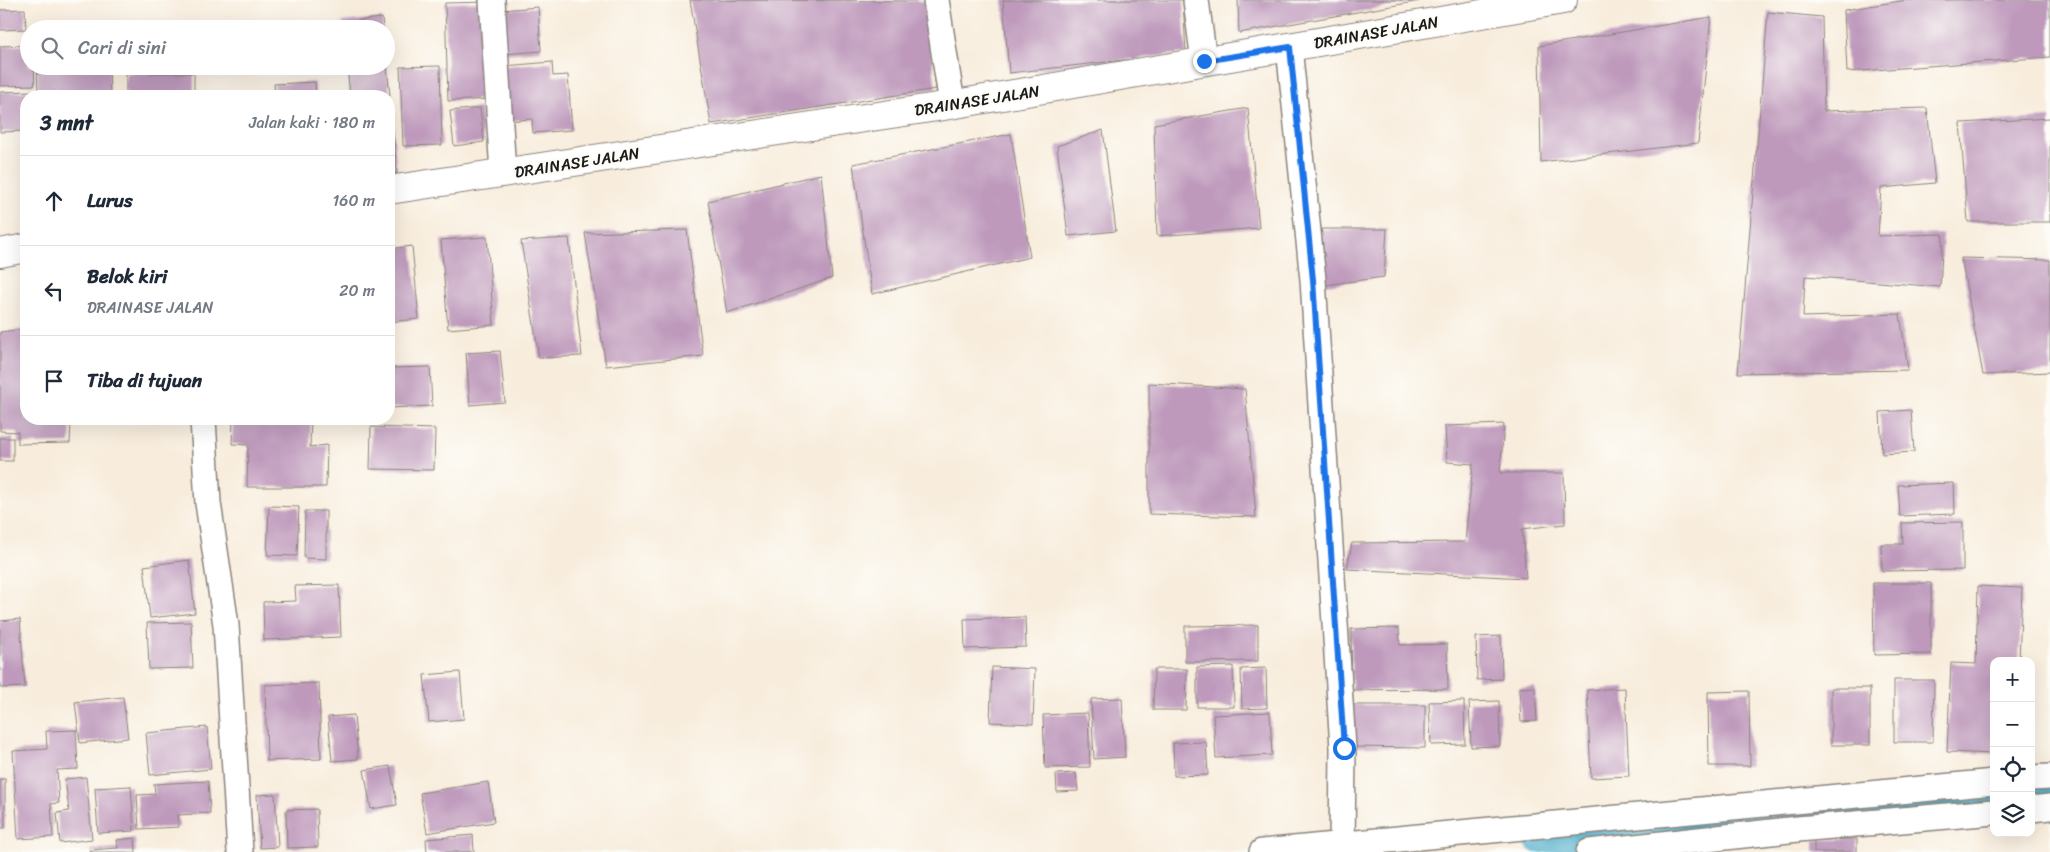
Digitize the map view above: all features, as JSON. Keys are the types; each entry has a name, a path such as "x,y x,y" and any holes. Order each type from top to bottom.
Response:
{"street":[{"path":"492,0 503,173"},
{"path":"936,0 952,104"},
{"path":"1196,0 1204,61"},
{"name":"DRAINASE JALAN","path":"395,189 952,104 1563,0"},
{"path":"1290,47 1313,280 1344,748 1342,848"},
{"path":"0,253 20,249"},
{"path":"203,425 208,504 226,625 240,852"},
{"path":"2035,778 2050,776"},
{"path":"1262,852 1342,848 1990,782"},
{"path":"2035,809 2050,807"},
{"path":"1589,852 1798,829 1990,812"}],"building":[{"path":"690,0 925,1 936,89 711,124"},
{"path":"1003,0 1183,0 1186,53 1009,73"},
{"path":"1238,0 1419,0 1419,1 1239,33"},
{"path":"1907,0 2050,0 2050,57 1847,72 1844,10"},
{"path":"488,2 492,99 448,101 445,3"},
{"path":"538,7 541,51 504,54 501,10"},
{"path":"25,9 26,20 20,20 20,29 0,30 0,10"},
{"path":"1768,12 1822,17 1824,111 1927,108 1935,183 1881,188 1878,236 1943,234 1940,287 1805,276 1803,317 1900,314 1908,370 1738,373"},
{"path":"1711,17 1698,143 1541,162 1539,46"},
{"path":"382,18 382,20 362,20"},
{"path":"20,45 20,75 34,75 35,85 0,86 0,46"},
{"path":"552,62 553,76 568,75 572,130 533,133 532,119 508,121 504,66"},
{"path":"440,66 442,145 403,146 400,67"},
{"path":"37,75 109,75 110,90 38,90"},
{"path":"126,75 194,75 194,90 126,90"},
{"path":"348,75 388,75 389,90 349,90"},
{"path":"315,82 316,90 274,90 274,84"},
{"path":"20,91 20,131 0,132 0,92"},
{"path":"480,108 484,142 454,146 450,111"},
{"path":"1248,108 1259,228 1157,236 1154,124"},
{"path":"2050,118 2050,222 1968,222 1960,123"},
{"path":"1103,130 1116,231 1068,236 1057,146"},
{"path":"1011,134 1030,257 872,294 853,164"},
{"path":"395,152 397,173 395,173"},
{"path":"821,174 832,278 727,313 708,201"},
{"path":"1319,229 1387,229 1384,277 1325,285"},
{"path":"687,230 703,356 606,366 585,233"},
{"path":"487,237 494,325 448,329 441,240"},
{"path":"569,238 582,356 539,358 521,241"},
{"path":"412,246 419,319 395,321 395,248"},
{"path":"1961,258 2050,260 2050,372 1983,375"},
{"path":"20,330 20,425 71,425 70,443 18,444 18,432 0,431 0,332"},
{"path":"500,351 505,402 470,405 466,353"},
{"path":"430,367 432,406 395,408 395,368"},
{"path":"1149,383 1245,389 1256,517 1149,514"},
{"path":"1911,410 1914,452 1882,454 1880,412"},
{"path":"1504,424 1500,473 1564,473 1565,524 1522,529 1526,578 1347,569 1352,543 1465,542 1473,464 1447,462 1445,426"},
{"path":"233,425 311,425 310,447 327,445 326,487 247,487 248,445 232,444"},
{"path":"371,427 435,429 434,470 370,469"},
{"path":"0,438 13,438 13,461 0,461"},
{"path":"1954,483 1955,514 1900,516 1898,485"},
{"path":"269,506 299,507 297,556 267,555"},
{"path":"305,511 326,511 326,559 304,558"},
{"path":"1963,522 1963,570 1882,571 1881,544 1903,544 1902,523"},
{"path":"189,560 195,613 150,618 144,566"},
{"path":"1873,583 1931,583 1931,654 1874,655"},
{"path":"339,585 341,637 264,640 263,602 296,601 295,586"},
{"path":"1978,586 2022,588 2019,657 1990,657 1990,754 1947,752 1951,663 1976,664"},
{"path":"1025,617 1026,647 965,649 964,619"},
{"path":"20,619 25,687 0,688 0,621"},
{"path":"191,622 193,668 149,669 147,623"},
{"path":"1258,625 1258,661 1185,662 1185,626"},
{"path":"1399,628 1400,645 1447,644 1448,689 1352,690 1351,629"},
{"path":"1501,636 1502,679 1477,680 1476,637"},
{"path":"1233,666 1234,707 1197,707 1197,667"},
{"path":"992,667 1035,669 1033,724 990,722"},
{"path":"1266,668 1267,708 1242,709 1241,669"},
{"path":"1154,669 1187,669 1186,710 1153,710"},
{"path":"460,672 464,719 429,722 424,675"},
{"path":"1894,680 1934,680 1933,742 1894,742"},
{"path":"319,683 321,759 267,761 265,685"},
{"path":"1535,687 1537,721 1521,722 1519,688"},
{"path":"1625,688 1629,776 1591,778 1587,690"},
{"path":"1831,688 1870,688 1870,745 1831,745"},
{"path":"1749,691 1750,766 1709,766 1708,692"},
{"path":"123,697 128,738 80,743 75,702"},
{"path":"1122,698 1125,757 1094,759 1091,699"},
{"path":"1464,701 1465,744 1431,745 1429,702"},
{"path":"1499,701 1500,746 1471,747 1469,702"},
{"path":"1353,705 1425,705 1425,748 1352,747"},
{"path":"1270,712 1272,755 1216,758 1213,715"},
{"path":"1088,713 1090,767 1045,768 1043,715"},
{"path":"354,715 358,759 332,761 328,717"},
{"path":"207,727 211,769 150,775 146,733"},
{"path":"76,730 78,769 57,770 59,803 51,804 53,837 18,839 13,751 47,749 46,731"},
{"path":"1206,742 1208,775 1174,776 1173,743"},
{"path":"390,766 397,805 371,809 364,770"},
{"path":"1076,773 1078,791 1057,792 1056,774"},
{"path":"86,777 92,839 60,843 57,813 69,811 65,779"},
{"path":"0,779 5,779 5,828 0,828"},
{"path":"208,781 210,813 178,815 179,827 139,829 137,795 155,794 154,784"},
{"path":"488,782 494,822 427,833 420,793"},
{"path":"131,786 134,831 98,833 95,788"},
{"path":"275,794 278,847 260,848 257,795"},
{"path":"317,809 318,847 287,848 286,810"},
{"path":"473,835 474,852 427,852 426,839"},
{"path":"135,838 136,852 90,852 90,850 118,848 117,840"},
{"path":"1857,839 1857,852 1814,852 1814,840"}],"waterway":[{"path":"2035,792 2050,790"},
{"path":"1539,838 1990,795"}],"route":[{"path":"1204,61 1290,47 1313,280 1344,748"}]}
